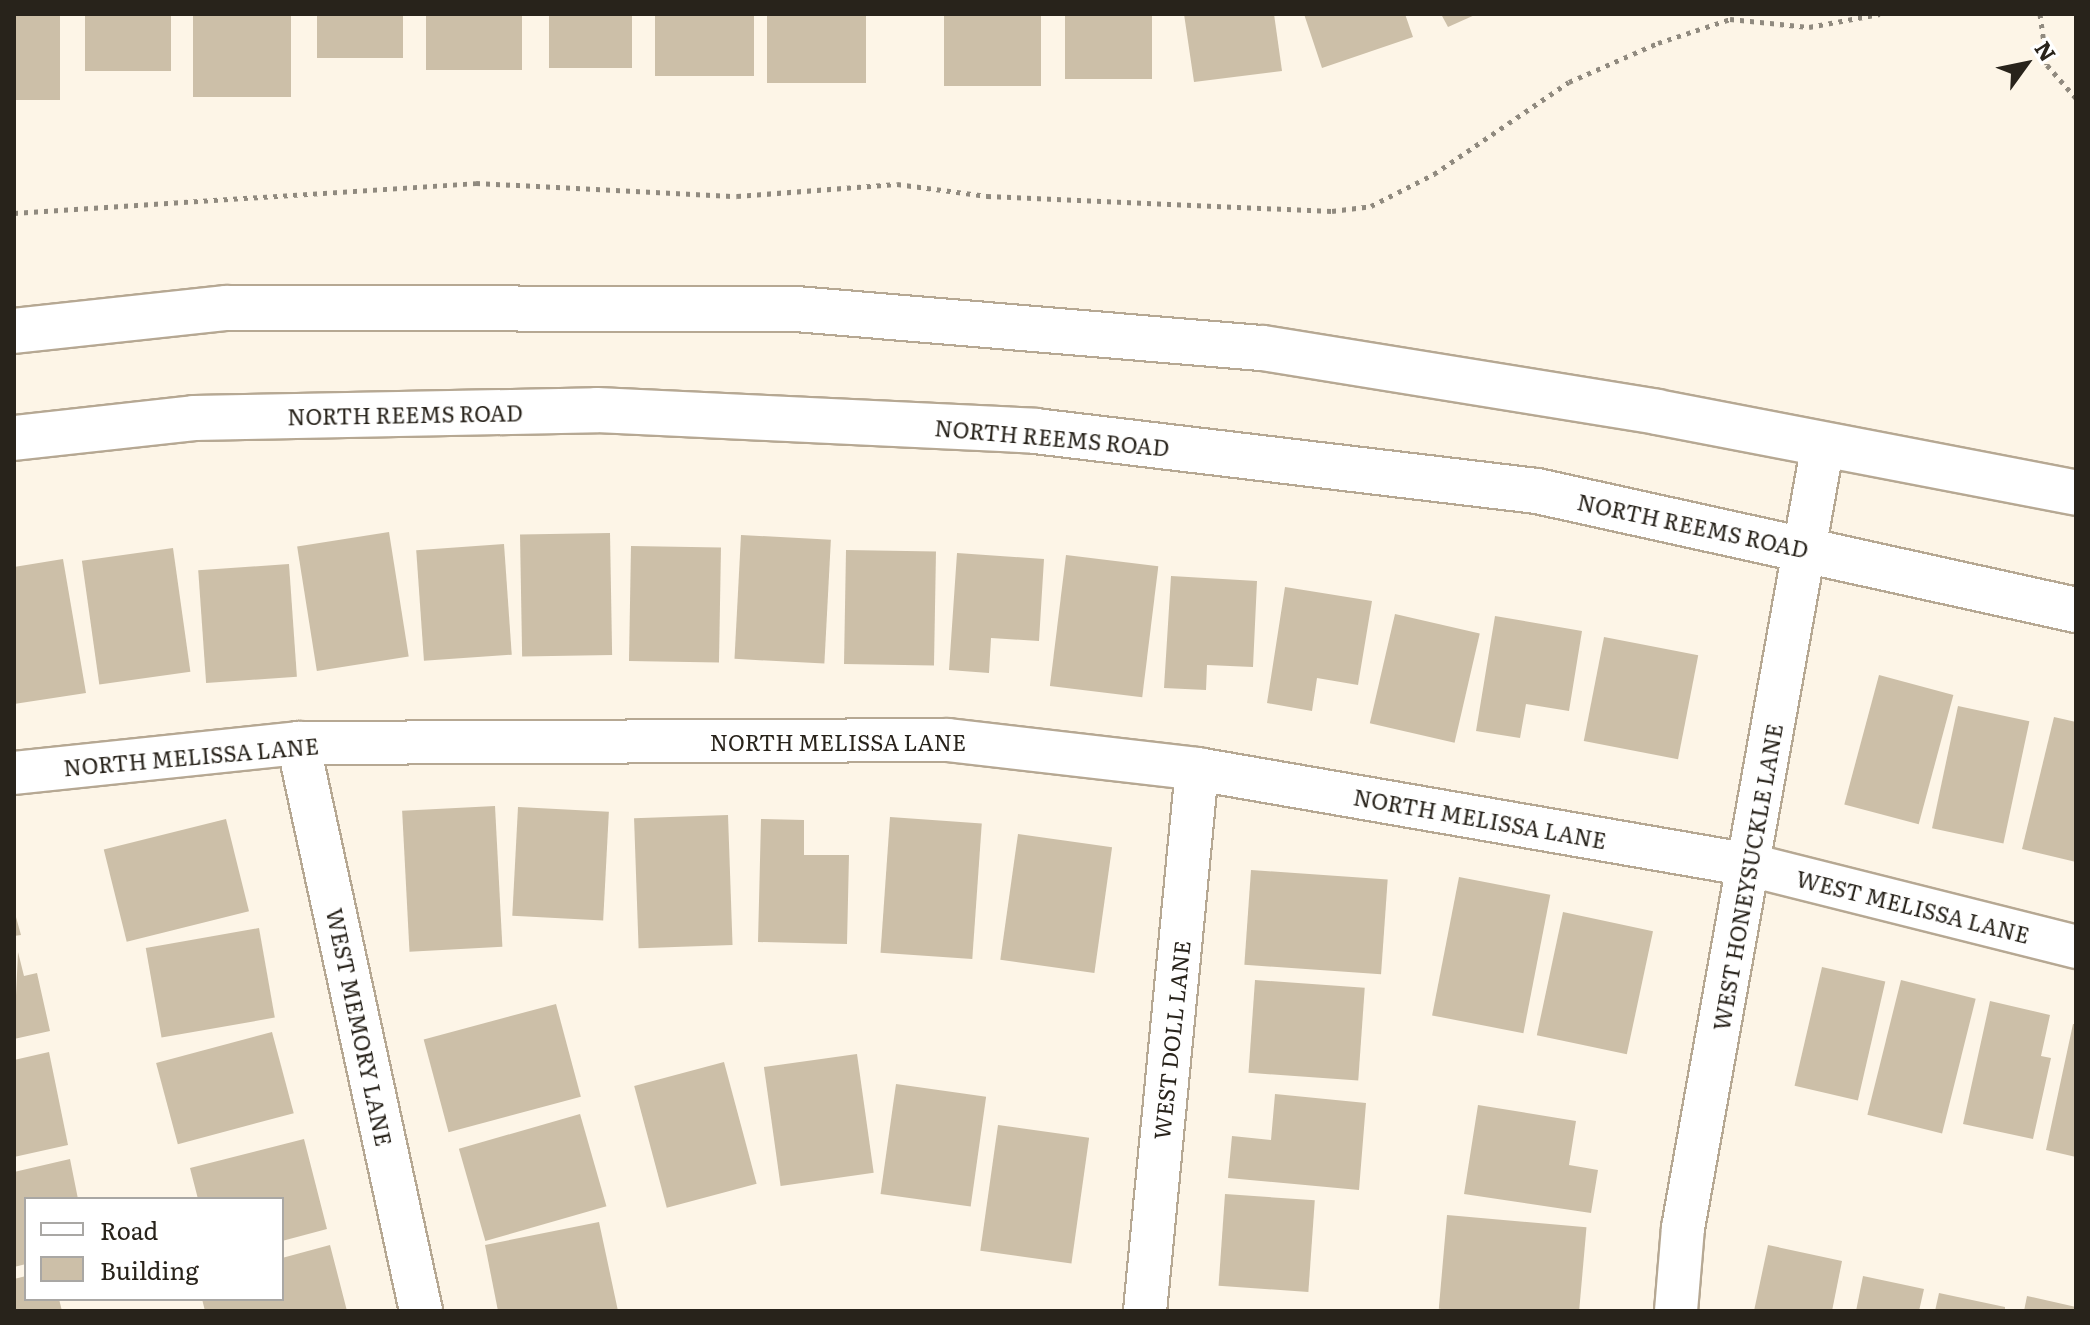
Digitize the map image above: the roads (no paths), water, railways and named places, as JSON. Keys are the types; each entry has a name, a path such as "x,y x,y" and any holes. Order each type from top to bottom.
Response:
{"main road":[{"path":"14,331 226,308 796,309 1263,348 1823,444 2076,493"},
{"name":"NORTH REEMS ROAD","path":"14,438 194,418 597,410 1035,431 1537,491 1807,548 2076,610"}],"street":[{"name":"WEST HONEYSUCKLE LANE","path":"1676,1311 1683,1228 1807,548 1823,444"},
{"name":"NORTH MELISSA LANE","path":"14,773 298,743 948,740 1197,769 1750,865"},
{"name":"WEST MEMORY LANE","path":"298,743 421,1311"},
{"name":"WEST DOLL LANE","path":"1145,1311 1197,769"},
{"name":"WEST MELISSA LANE","path":"1750,865 2076,947"}]}
